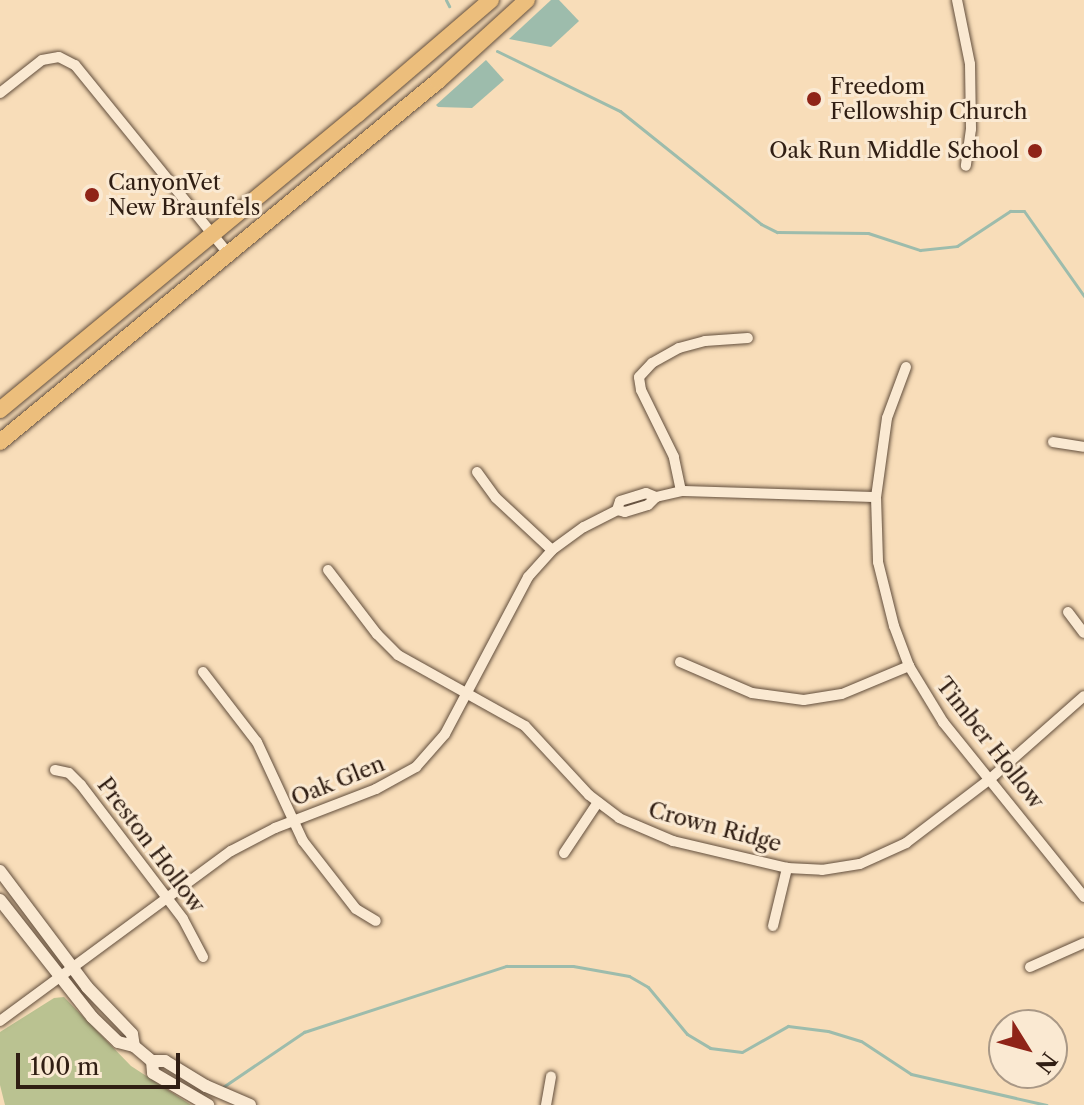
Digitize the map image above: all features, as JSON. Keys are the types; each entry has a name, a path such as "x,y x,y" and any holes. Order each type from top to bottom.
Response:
{"main road":[{"path":"0,410 491,0"},
{"path":"0,442 438,81 527,0"}],"street":[{"path":"957,0 970,64 971,129 966,166"},
{"path":"0,93 42,60 59,57 75,65 228,253"},
{"path":"681,491 674,457 641,390 639,377 647,366 679,348 705,341 748,338"},
{"name":"Timber Hollow","path":"906,367 885,429 876,497 881,580 909,666 943,722 1084,897"},
{"path":"1053,442 1084,447"},
{"path":"477,472 490,492 552,550"},
{"name":"Oak Glen","path":"0,1021 231,851 293,820 376,789 416,767 440,741 517,593 552,550 584,527 617,510 620,501 646,493 656,497 681,491 876,497"},
{"name":"Crown Ridge","path":"328,570 377,634 398,655 525,726 598,802 655,835 787,868 846,867 906,843 990,779 1084,696"},
{"path":"1068,612 1084,633"},
{"path":"680,662 752,693 804,700 842,694 909,666"},
{"path":"203,672 257,742 303,841 350,902 376,921"},
{"name":"Preston Hollow","path":"55,770 69,773 81,785 190,929 203,957"},
{"path":"564,853 598,802"},
{"path":"773,926 787,868"},
{"path":"0,871 100,1003 132,1034 134,1046"},
{"path":"0,900 92,1017 118,1042 134,1046 152,1061 165,1061 250,1105"},
{"path":"1030,967 1084,943"},
{"path":"152,1061 153,1073 208,1105"},
{"path":"546,1105 551,1076"}],"green space":[{"path":"64,997 131,1066 191,1105 5,1105 0,1085 0,1032 54,998"}],"shaded area":[{"path":"551,0 559,0 579,21 551,47 509,39"},
{"path":"486,60 504,80 472,108 436,105"}],"waterway":[{"path":"446,0 449,6"},
{"path":"497,51 620,111 761,224 777,232 868,233 920,250 957,246 1010,211 1024,211 1084,296"},
{"path":"220,1089 304,1032 506,966 573,966 629,976 648,987 687,1034 710,1048 742,1052 788,1026 828,1031 861,1041 911,1074 1046,1105"}],"place":[{"name":"Freedom Fellowship Church","path":"814,99"},
{"name":"Oak Run Middle School","path":"1035,151"},
{"name":"CanyonVet New Braunfels","path":"92,195"}]}
